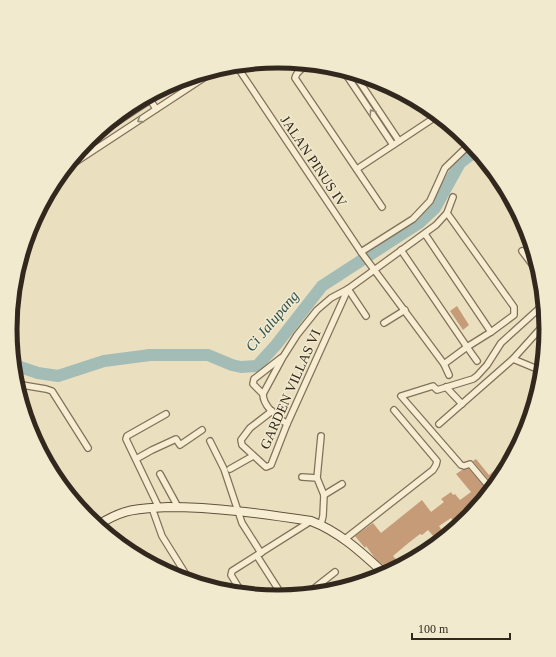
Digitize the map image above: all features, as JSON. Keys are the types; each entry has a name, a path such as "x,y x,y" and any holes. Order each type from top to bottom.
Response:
{"main road":[{"path":"103,523 126,511 178,507 238,511 312,521 321,524 346,539 380,569"}],"street":[{"path":"302,69 296,74 295,78 382,207"},
{"name":"JALAN PINUS IV","path":"240,71 362,253 444,364 448,375"},
{"path":"347,76 394,145"},
{"path":"79,160 204,78"},
{"path":"357,79 399,141"},
{"path":"151,101 156,110"},
{"path":"357,169 394,145 432,117"},
{"path":"362,253 414,219 430,201 445,168 466,148"},
{"path":"287,424 272,412 263,399 263,394 297,335 317,310 331,298 348,289 373,268 425,234 447,213 453,197"},
{"path":"444,364 491,332 514,315 515,312 514,308 447,213"},
{"path":"425,234 491,332"},
{"path":"401,250 477,361"},
{"path":"522,252 530,263"},
{"path":"348,289 366,316"},
{"name":"GARDEN VILLAS VI","path":"272,412 250,428 241,440 242,445 266,467 271,465 287,424 348,289"},
{"path":"384,323 405,310"},
{"path":"487,484 470,464 464,466 461,464 401,396 433,386 437,390 477,376 487,365 501,343 538,310"},
{"path":"439,424 513,359 539,330"},
{"path":"263,394 253,384 254,379 283,357"},
{"path":"513,359 536,369"},
{"path":"23,385 52,391 88,448"},
{"path":"446,387 462,404"},
{"path":"346,539 433,470 436,465 436,461 394,410"},
{"path":"166,414 126,437 126,439 136,459 155,508 162,536 185,573"},
{"path":"136,459 176,439 180,444 202,430"},
{"path":"321,436 317,478 324,495 321,524"},
{"path":"210,441 224,469 242,523 279,590"},
{"path":"230,469 253,456"},
{"path":"160,474 178,507"},
{"path":"302,477 317,478"},
{"path":"324,495 342,484"},
{"path":"238,586 231,575 231,572 312,521"},
{"path":"317,586 335,572"}],"building":[{"path":"457,306 469,325 463,330 450,311"},
{"path":"476,459 489,475 495,470 496,472 490,481 473,461"},
{"path":"469,469 485,488 474,501 454,522 451,518 439,526 443,531 435,538 428,530 422,535 420,534 393,556 397,561 385,567 375,558 366,546 365,548 355,536 373,523 381,533 422,500 431,512 444,502 441,499 451,492 460,500 471,492 456,474 462,470"}],"waterway":[{"name":"Ci Jalupang","path":"20,367 38,373 58,376 104,361 150,355 208,355 232,365 241,367 257,366 276,345 322,286 419,223 435,208 460,163 472,154"}]}
